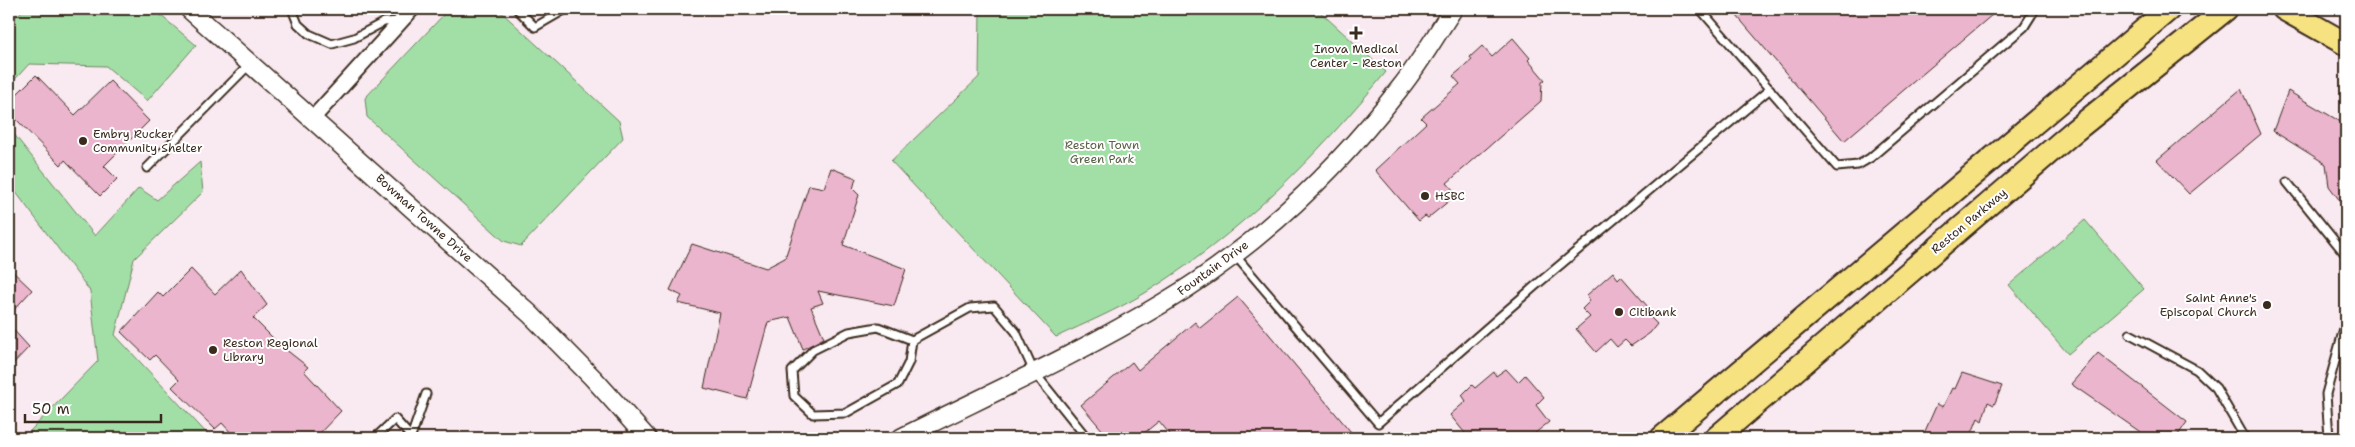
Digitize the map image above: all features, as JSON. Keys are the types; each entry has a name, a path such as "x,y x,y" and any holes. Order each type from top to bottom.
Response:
{"main road":[{"path":"2131,41 2154,9"},
{"path":"1662,438 2169,9"},
{"name":"Reston Parkway","path":"1716,438 2073,132 2226,9"},
{"path":"2284,9 2346,44"}],"street":[{"name":"Bowman Towne Drive","path":"189,9 530,314 593,378 647,438"},
{"path":"313,118 412,9"},
{"name":"Fountain Drive","path":"901,438 1108,335 1165,302 1234,254 1270,225 1314,185 1359,138 1401,87 1453,9"}],"lane":[{"path":"292,9 298,24 309,34 332,44 354,38 384,22 401,21"},
{"path":"517,9 534,27 566,9"},
{"path":"1700,9 1837,167 1858,165 2024,27 2034,11 2032,9"},
{"path":"148,168 251,63"},
{"path":"1234,254 1378,423 1535,286 1770,89"},
{"path":"2287,182 2346,255"},
{"path":"912,340 909,362 898,384 846,414 813,414 794,396 792,371 813,350 849,332 878,327 912,340 970,308 994,306 1016,332 1034,372 1087,438"},
{"path":"2329,438 2326,394 2346,321"},
{"path":"2130,334 2197,370 2216,388 2245,438"},
{"path":"375,438 395,420 412,437 426,394"}],"green space":[{"path":"24,9 153,9 196,45 147,101 106,66 29,64 9,86 9,24"},
{"path":"449,9 498,9 619,121 623,138 521,246 504,241 367,117 365,98"},
{"name":"Reston Town Green Park","path":"980,9 1317,9 1386,72 1304,164 1244,220 1212,246 1145,293 1056,337 891,161 979,77"},
{"path":"9,128 95,236 139,188 157,200 200,162 203,192 134,259 115,335 211,438 36,438 30,431 98,361 90,291 9,183"},
{"path":"2085,220 2144,289 2068,354 2009,285"}],"building":[{"path":"1731,9 1999,9 1844,141"},
{"path":"1513,38 1545,80 1542,82 1541,101 1447,183 1454,191 1447,196 1450,200 1428,218 1425,216 1419,221 1375,170 1426,123 1421,118 1460,84 1453,76 1472,60 1470,57 1482,46 1492,57"},
{"name":"Embry Rucker Community Shelter","path":"36,75 75,115 110,81 149,121 104,166 117,179 100,196 65,160 61,165 9,112 9,102"},
{"path":"2241,89 2261,134 2189,194 2157,160"},
{"path":"2288,91 2346,125 2346,209 2329,186 2326,164 2273,131"},
{"path":"831,168 856,178 853,189 859,195 843,245 906,269 894,306 818,291 823,303 811,307 824,338 803,349 790,317 768,322 747,399 704,388 720,313 678,303 682,296 670,290 692,244 766,268 785,258 809,185 824,188"},
{"path":"9,268 32,290 9,315"},
{"name":"Reston Regional Library","path":"191,269 215,294 241,269 267,305 253,318 280,345 308,367 304,371 341,411 315,438 236,438 222,423 215,429 172,387 179,380 155,355 150,360 121,332 158,292 163,297"},
{"name":"Citibank","path":"1613,272 1618,279 1621,276 1655,315 1651,318 1657,324 1650,333 1631,346 1625,340 1617,347 1610,339 1596,352 1576,329 1590,317 1582,309 1590,301 1587,295"},
{"path":"1238,297 1356,438 1173,438 1159,421 1138,438 1109,438 1081,405 1132,362 1138,370 1195,322 1200,328"},
{"path":"9,325 29,347 9,368"},
{"path":"2098,353 2187,422 2176,438 2149,438 2071,384"},
{"path":"1506,369 1518,382 1525,375 1544,397 1536,405 1549,422 1529,438 1469,438 1450,415 1466,401 1462,395 1472,385 1475,388 1494,372 1496,376"},
{"path":"1962,373 2002,386 1994,405 1988,402 1982,421 1978,418 1970,438 1922,438 1937,404 1943,407 1952,388 1955,389"}],"place":[{"name":"Inova Medical Center - Reston","path":"1356,33"},
{"name":"Embry Rucker Community Shelter","path":"83,141"},
{"name":"HSBC","path":"1425,196"},
{"name":"Saint Anne's Episcopal Church","path":"2267,305"},
{"name":"Citibank","path":"1619,312"},
{"name":"Reston Regional Library","path":"213,350"}]}
